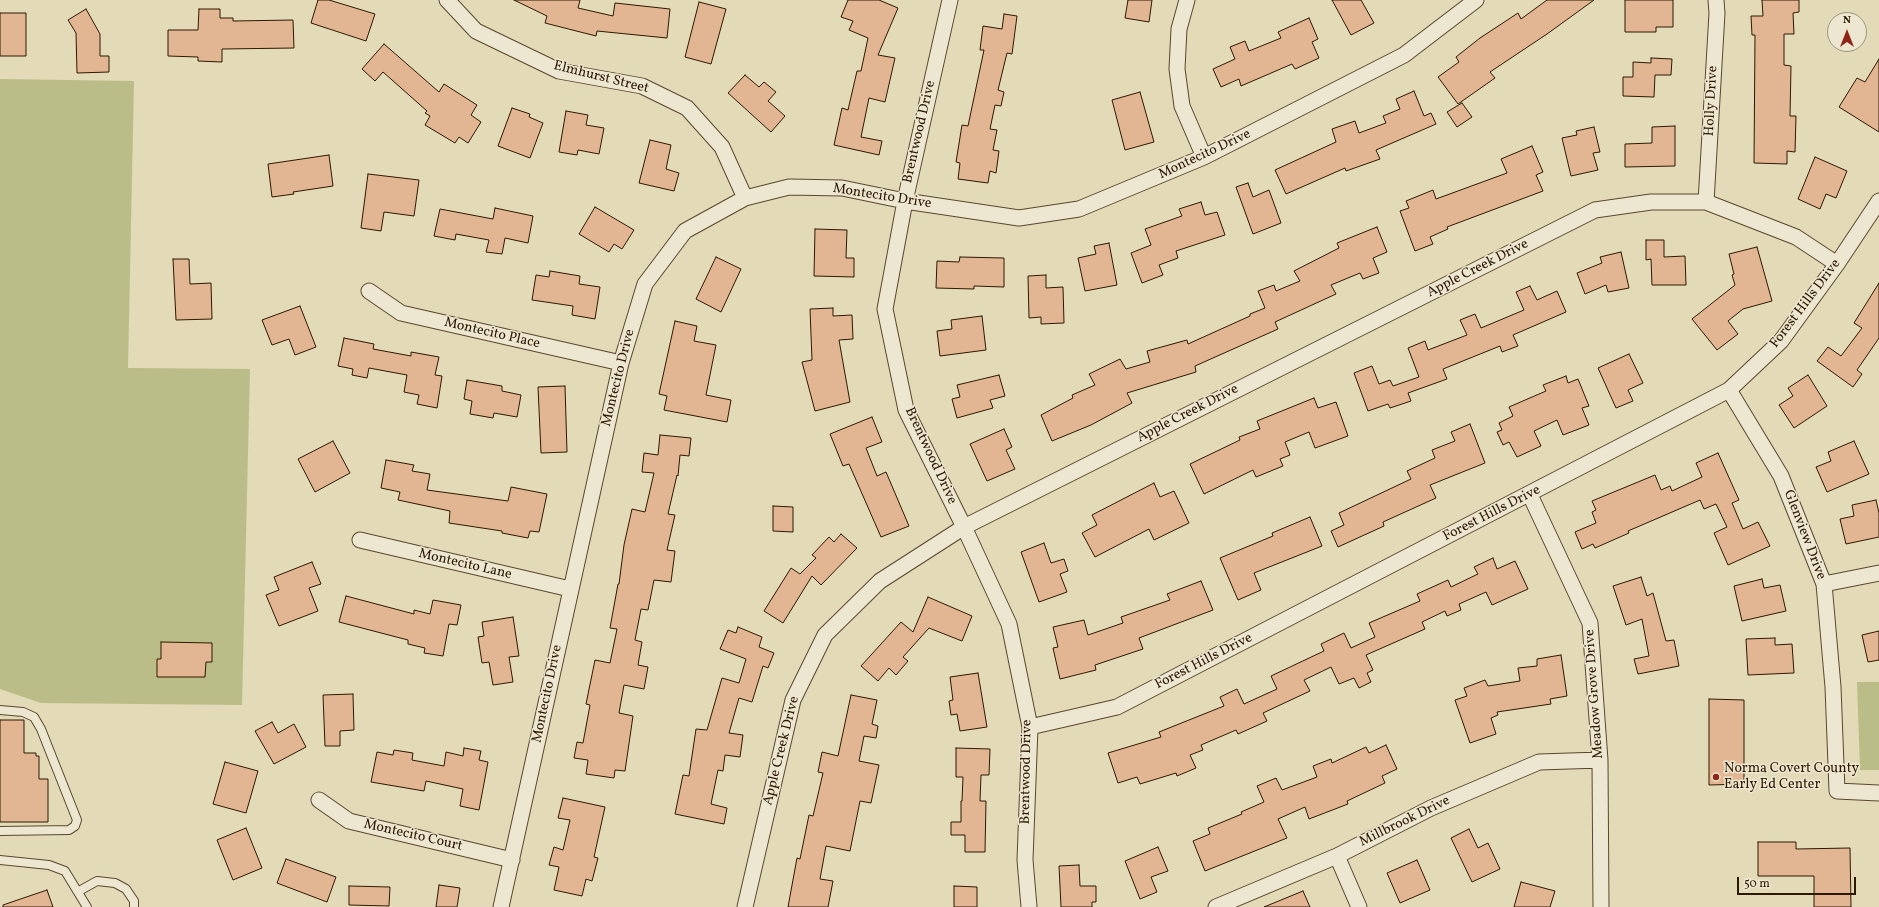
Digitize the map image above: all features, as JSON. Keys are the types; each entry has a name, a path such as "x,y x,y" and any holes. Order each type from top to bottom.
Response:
{"street":[{"name":"Elmhurst Street","path":"447,0 476,31 560,70 642,86 687,108 722,147 745,198"},
{"name":"Brentwood Drive","path":"950,0 905,201 885,309 906,410 964,527 1009,624 1030,727 1025,860 1029,907"},
{"path":"1187,0 1179,29 1177,69 1182,106 1204,158"},
{"name":"Montecito Drive","path":"501,907 620,363 645,284 685,231 745,198 789,187 842,188 905,201 1019,218 1079,209 1204,158 1404,55 1476,0"},
{"name":"Holly Drive","path":"1706,202 1717,13 1716,0"},
{"name":"Forest Hills Drive","path":"1030,727 1117,707 1530,495 1729,390 1781,341 1837,264 1879,201"},
{"name":"Apple Creek Drive","path":"745,907 793,700 825,635 880,581 964,527 1595,210 1650,202 1706,202 1796,237 1837,264"},
{"name":"Montecito Place","path":"369,291 401,313 620,363"},
{"name":"Glenview Drive","path":"1729,390 1781,476 1824,584 1833,688 1837,791 1879,792"},
{"name":"Meadow Grove Drive","path":"1530,495 1590,623 1600,760 1601,907"},
{"name":"Montecito Lane","path":"360,540 570,590"},
{"path":"1824,584 1879,573"},
{"name":"Millbrook Drive","path":"1216,907 1337,856 1431,808 1539,762 1600,760"},
{"name":"Montecito Court","path":"319,800 350,822 512,860"},
{"path":"1337,856 1359,907"}],"lane":[{"path":"0,710 23,712 34,717 41,729 77,820 75,826 69,830 0,831"},
{"path":"0,860 49,865 65,871 87,907"},
{"path":"79,892 97,881 115,882 126,889 134,901 134,907"}],"green space":[{"path":"0,79 134,81 128,368 250,369 242,705 41,703 0,689"},
{"path":"1857,682 1879,682 1879,770 1860,770"}],"building":[{"path":"318,0 329,0 375,14 366,41 311,23"},
{"path":"514,0 580,0 578,8 613,16 615,3 670,9 667,38 597,31 596,36 545,23 547,16"},
{"path":"848,0 879,0 898,8 878,55 895,58 885,102 869,98 861,137 882,141 879,155 834,145 842,108 848,110 857,71 861,71 868,38 849,30 853,21 841,17"},
{"path":"1128,0 1152,0 1149,22 1125,18"},
{"path":"1332,0 1361,0 1374,23 1351,35"},
{"path":"1547,0 1594,0 1547,34 1490,72 1495,78 1458,104 1438,77 1459,62 1456,57 1480,38 1518,13 1521,19"},
{"path":"1625,0 1673,0 1673,27 1656,27 1656,32 1625,32"},
{"path":"1762,0 1799,0 1799,12 1793,13 1794,34 1784,34 1784,65 1791,66 1790,116 1796,116 1795,152 1787,151 1787,164 1754,163 1755,35 1752,35 1751,16 1763,16"},
{"path":"699,2 726,9 711,64 685,57"},
{"path":"86,9 100,34 100,56 109,56 109,72 77,73 76,33 68,20"},
{"path":"199,9 220,9 220,18 233,18 233,21 293,20 294,48 222,49 222,62 198,61 198,57 168,56 168,30 198,30"},
{"path":"0,13 26,13 26,56 0,56"},
{"path":"1004,14 1017,16 1012,54 1007,53 998,90 1004,92 1001,106 995,105 990,129 997,130 993,150 999,151 996,173 990,171 988,183 958,179 960,163 956,162 962,125 968,126 984,50 980,50 983,26 1002,29"},
{"path":"1309,18 1318,39 1312,42 1319,58 1295,69 1292,64 1241,86 1239,79 1221,87 1213,69 1235,59 1230,47 1245,41 1249,51 1281,38 1278,32"},
{"path":"384,44 439,92 444,84 477,105 471,115 481,122 468,143 459,137 455,143 425,125 430,116 425,113 427,111 383,72 375,81 362,69"},
{"path":"1651,58 1672,59 1671,75 1655,75 1654,97 1623,96 1623,77 1633,77 1633,62 1651,63"},
{"path":"1879,59 1879,132 1839,107 1857,78 1865,82"},
{"path":"745,75 759,87 764,82 776,92 768,101 785,116 771,132 728,93"},
{"path":"1414,91 1424,116 1431,113 1436,124 1376,150 1380,159 1346,171 1345,168 1286,194 1275,170 1336,142 1332,129 1355,121 1359,133 1386,123 1383,116 1400,109 1396,99"},
{"path":"1140,92 1154,142 1125,150 1112,100"},
{"path":"1462,103 1472,117 1457,127 1447,112"},
{"path":"512,108 530,114 529,117 543,123 530,158 498,146"},
{"path":"566,111 588,115 586,125 604,128 599,154 578,150 577,155 559,152"},
{"path":"1675,126 1675,166 1625,167 1625,144 1652,143 1652,127"},
{"path":"1594,127 1600,152 1593,153 1598,170 1571,176 1562,138 1577,135 1576,131"},
{"path":"650,140 671,145 666,169 679,173 674,191 639,183"},
{"path":"1532,146 1543,172 1536,175 1543,191 1447,227 1448,229 1430,237 1433,244 1415,251 1400,211 1409,208 1406,201 1433,190 1436,199 1507,173 1501,159"},
{"path":"329,155 333,186 272,197 268,164"},
{"path":"1815,157 1847,171 1836,198 1826,194 1820,209 1798,199"},
{"path":"368,174 419,180 414,216 384,212 381,231 361,228"},
{"path":"1248,183 1253,197 1269,190 1281,223 1253,234 1236,187"},
{"path":"1201,202 1205,215 1217,212 1225,235 1176,251 1178,258 1159,265 1163,275 1142,283 1131,253 1151,245 1145,229 1182,216 1179,209"},
{"path":"595,207 634,230 622,249 614,244 609,252 579,234"},
{"path":"495,208 533,216 528,243 505,238 502,254 486,252 489,240 456,234 455,240 434,236 440,209 493,219"},
{"path":"1377,227 1387,252 1373,258 1379,273 1363,279 1360,273 1331,285 1336,294 1275,322 1278,329 1195,366 1196,372 1127,393 1132,403 1091,425 1052,441 1041,415 1073,398 1072,395 1095,385 1089,374 1120,359 1126,369 1150,362 1147,351 1187,340 1188,344 1250,316 1250,314 1265,308 1258,291 1274,285 1276,291 1300,281 1294,271 1339,248 1337,243"},
{"path":"815,229 847,230 846,258 854,258 854,277 814,276"},
{"path":"1646,240 1664,240 1664,257 1685,256 1686,285 1652,285 1651,259 1646,260"},
{"path":"1109,243 1117,285 1085,291 1078,258 1096,254 1094,246"},
{"path":"1757,247 1772,301 1743,309 1728,321 1738,334 1717,350 1692,319 1735,285 1729,254"},
{"path":"1621,252 1629,288 1608,292 1606,285 1585,294 1577,273 1602,263 1600,257"},
{"path":"716,257 741,269 721,312 696,299"},
{"path":"960,257 1004,258 1004,287 974,286 974,289 936,288 937,261 959,262"},
{"path":"173,259 189,259 190,284 211,283 212,319 176,320"},
{"path":"550,271 580,276 579,284 600,287 595,319 572,315 573,306 532,300 536,275 549,277"},
{"path":"1046,275 1046,288 1063,287 1064,323 1041,324 1041,317 1029,318 1028,276"},
{"path":"1879,283 1879,338 1857,370 1862,374 1853,387 1817,361 1828,347 1841,356 1862,328 1854,323"},
{"path":"1530,286 1537,300 1557,291 1566,312 1513,335 1518,346 1502,352 1500,346 1443,369 1447,379 1408,393 1411,401 1390,408 1388,404 1368,411 1354,373 1372,366 1379,384 1390,380 1393,386 1419,377 1408,348 1425,341 1428,350 1467,335 1460,320 1475,314 1481,328 1524,310 1516,292"},
{"path":"300,306 316,347 295,355 289,339 272,345 262,320"},
{"path":"833,308 833,316 852,315 853,339 839,340 850,402 815,411 802,362 812,360 810,309"},
{"path":"982,316 986,350 940,356 937,331 952,329 951,320"},
{"path":"675,321 697,326 694,341 716,345 706,395 731,400 727,422 664,410 667,396 659,394"},
{"path":"344,338 374,344 373,349 411,356 411,352 439,357 435,375 442,376 437,408 417,404 419,395 404,392 407,375 369,368 367,378 352,375 353,369 338,366"},
{"path":"1629,354 1643,383 1628,390 1633,401 1616,408 1598,368"},
{"path":"999,375 1005,396 990,400 993,408 957,418 952,399 960,397 957,385"},
{"path":"1808,375 1827,406 1794,428 1779,405 1793,396 1788,388"},
{"path":"1566,376 1568,383 1578,379 1589,406 1582,408 1589,425 1563,435 1557,420 1534,431 1541,446 1517,457 1509,442 1503,445 1497,432 1502,430 1499,423 1513,416 1509,407 1546,391 1543,385"},
{"path":"467,380 502,386 502,391 521,395 517,417 494,413 493,418 470,414 472,401 464,399"},
{"path":"565,386 567,452 541,453 538,387"},
{"path":"1314,398 1318,408 1336,402 1348,436 1315,448 1309,432 1285,442 1290,455 1280,459 1283,466 1256,477 1253,470 1204,494 1190,464 1240,440 1239,437 1260,429 1257,421"},
{"path":"872,417 882,442 866,448 877,476 886,472 909,526 881,537 849,464 843,466 830,434"},
{"path":"1470,424 1485,463 1430,485 1436,498 1383,522 1384,526 1338,547 1331,531 1344,525 1339,513 1411,479 1407,471 1435,458 1432,450 1455,441 1451,432"},
{"path":"1004,429 1012,447 1006,450 1015,469 987,481 970,444"},
{"path":"660,435 691,438 689,456 680,455 678,476 677,475 668,514 675,515 667,550 675,551 671,582 654,580 648,610 641,609 635,640 642,642 638,665 648,667 644,689 624,685 619,713 633,716 625,771 615,770 614,778 586,774 588,760 574,758 577,742 583,743 590,705 586,704 595,660 610,663 617,629 610,628 619,584 624,545 632,509 645,512 654,473 642,472 644,453 658,455"},
{"path":"333,441 350,473 315,492 298,459"},
{"path":"1854,441 1869,474 1827,492 1816,467 1831,461 1828,452"},
{"path":"1718,453 1739,500 1732,503 1743,529 1758,522 1770,546 1728,565 1714,533 1727,527 1716,504 1704,509 1700,500 1628,531 1629,533 1595,548 1593,544 1582,549 1575,532 1596,523 1592,512 1596,510 1592,501 1655,475 1661,490 1670,486 1672,491 1702,477 1696,463"},
{"path":"386,460 414,465 412,471 430,474 427,490 508,501 511,487 547,494 539,532 530,531 528,538 502,533 502,531 449,523 450,511 398,500 400,492 381,488"},
{"path":"1154,483 1160,497 1174,491 1189,523 1154,540 1149,529 1095,557 1082,533 1097,525 1092,515"},
{"path":"1876,500 1879,513 1879,537 1846,544 1840,519 1854,516 1852,505"},
{"path":"773,506 793,507 793,532 773,531"},
{"path":"1310,517 1322,546 1254,573 1261,590 1238,600 1220,558 1273,536 1272,533"},
{"path":"841,534 857,548 821,585 812,576 783,623 764,611 791,568 800,574 816,558 812,555 829,537 834,542"},
{"path":"1044,543 1051,563 1064,559 1068,571 1060,574 1067,592 1039,602 1021,552"},
{"path":"1493,558 1497,569 1515,561 1528,589 1492,605 1486,592 1459,604 1461,610 1447,616 1445,611 1422,622 1425,629 1366,655 1373,670 1367,673 1371,682 1359,688 1354,678 1339,684 1331,667 1304,680 1310,691 1263,713 1267,721 1238,734 1236,730 1201,745 1203,750 1190,755 1196,768 1177,776 1176,773 1140,784 1137,777 1118,783 1108,753 1161,737 1159,732 1224,706 1220,697 1237,689 1244,704 1277,689 1271,676 1324,651 1321,644 1344,633 1351,648 1375,637 1369,623 1420,601 1417,594 1448,580 1451,587 1478,574 1474,567"},
{"path":"312,562 321,584 309,588 318,611 279,626 266,595 279,590 274,577"},
{"path":"1641,577 1647,596 1653,593 1666,641 1674,640 1679,666 1638,674 1634,659 1649,656 1642,619 1626,625 1613,586"},
{"path":"1762,579 1764,588 1780,585 1786,611 1742,621 1734,586"},
{"path":"1201,581 1213,610 1139,638 1143,649 1095,665 1096,670 1060,679 1053,648 1058,647 1053,627 1084,620 1088,635 1123,623 1121,617 1170,600 1167,594"},
{"path":"346,596 414,614 414,610 430,614 433,600 461,605 457,625 449,624 443,656 424,653 425,648 408,644 408,640 339,622"},
{"path":"928,597 972,616 962,641 929,628 903,657 908,661 896,675 889,668 878,681 861,666 901,622 913,632"},
{"path":"513,617 519,656 509,657 513,682 493,685 489,662 482,663 478,637 484,636 482,622"},
{"path":"738,627 762,637 759,647 774,653 768,668 763,666 752,702 739,698 729,733 743,735 740,757 725,755 723,771 718,770 711,804 727,808 724,824 675,814 683,775 689,776 696,729 707,730 722,678 739,683 746,659 720,649 728,630 736,633"},
{"path":"1879,631 1879,660 1868,662 1862,635"},
{"path":"1775,638 1775,645 1792,644 1794,673 1748,675 1746,639"},
{"path":"161,642 212,643 212,662 206,662 205,677 157,677 157,659 161,659"},
{"path":"1561,655 1567,696 1550,699 1551,704 1497,712 1498,715 1491,718 1496,734 1470,743 1455,700 1467,696 1464,688 1485,680 1488,686 1520,681 1518,668 1537,666 1537,659"},
{"path":"978,673 987,727 960,731 957,714 951,715 949,701 953,700 950,677"},
{"path":"353,694 354,730 340,731 340,746 325,746 323,695"},
{"path":"851,695 877,700 872,724 878,726 876,738 864,736 859,761 879,765 871,803 860,801 850,851 826,846 820,879 833,881 828,907 788,907 797,858 800,859 809,815 813,816 823,773 818,772 822,752 838,756"},
{"path":"1709,699 1744,700 1744,784 1709,785"},
{"path":"0,720 24,720 24,753 36,753 36,756 39,756 39,779 48,779 48,822 0,822"},
{"path":"272,722 278,733 294,724 306,747 274,764 255,731"},
{"path":"1386,745 1397,769 1382,776 1385,783 1347,801 1348,804 1309,819 1305,807 1278,819 1287,838 1205,871 1193,841 1210,834 1208,828 1242,814 1241,812 1264,802 1257,786 1276,778 1282,790 1317,777 1313,766 1331,759 1332,763 1366,747 1369,753"},
{"path":"464,748 481,751 479,760 488,762 479,810 460,806 463,789 426,781 424,791 371,782 377,752 393,755 394,750 413,753 412,760 444,766 446,752 463,756"},
{"path":"956,748 990,749 989,775 981,775 980,801 986,801 985,852 965,852 965,835 951,835 951,822 961,822 963,777 956,777"},
{"path":"225,762 258,771 246,813 213,804"},
{"path":"563,798 605,807 594,857 598,858 592,881 586,879 582,896 554,890 559,867 549,865 554,847 563,850 570,820 558,818"},
{"path":"246,828 262,868 233,880 217,840"},
{"path":"1469,829 1478,848 1488,843 1500,869 1472,882 1451,838"},
{"path":"1758,842 1796,842 1796,849 1850,848 1851,907 1814,907 1814,876 1758,876"},
{"path":"1158,847 1168,871 1151,877 1157,892 1140,899 1125,861"},
{"path":"286,859 336,877 327,902 277,883"},
{"path":"1417,860 1430,890 1400,903 1387,873"},
{"path":"1079,865 1080,886 1096,886 1096,902 1092,902 1092,907 1061,907 1059,866"},
{"path":"1521,882 1555,891 1550,907 1514,907"},
{"path":"439,885 460,888 457,907 436,907"},
{"path":"349,886 390,887 389,906 349,905"},
{"path":"954,886 977,887 977,907 954,907"},
{"path":"47,890 53,907 3,907 3,905"},
{"path":"1303,891 1310,907 1264,907"}],"place":[{"name":"Norma Covert County Early Ed Center","path":"1716,777"}]}
